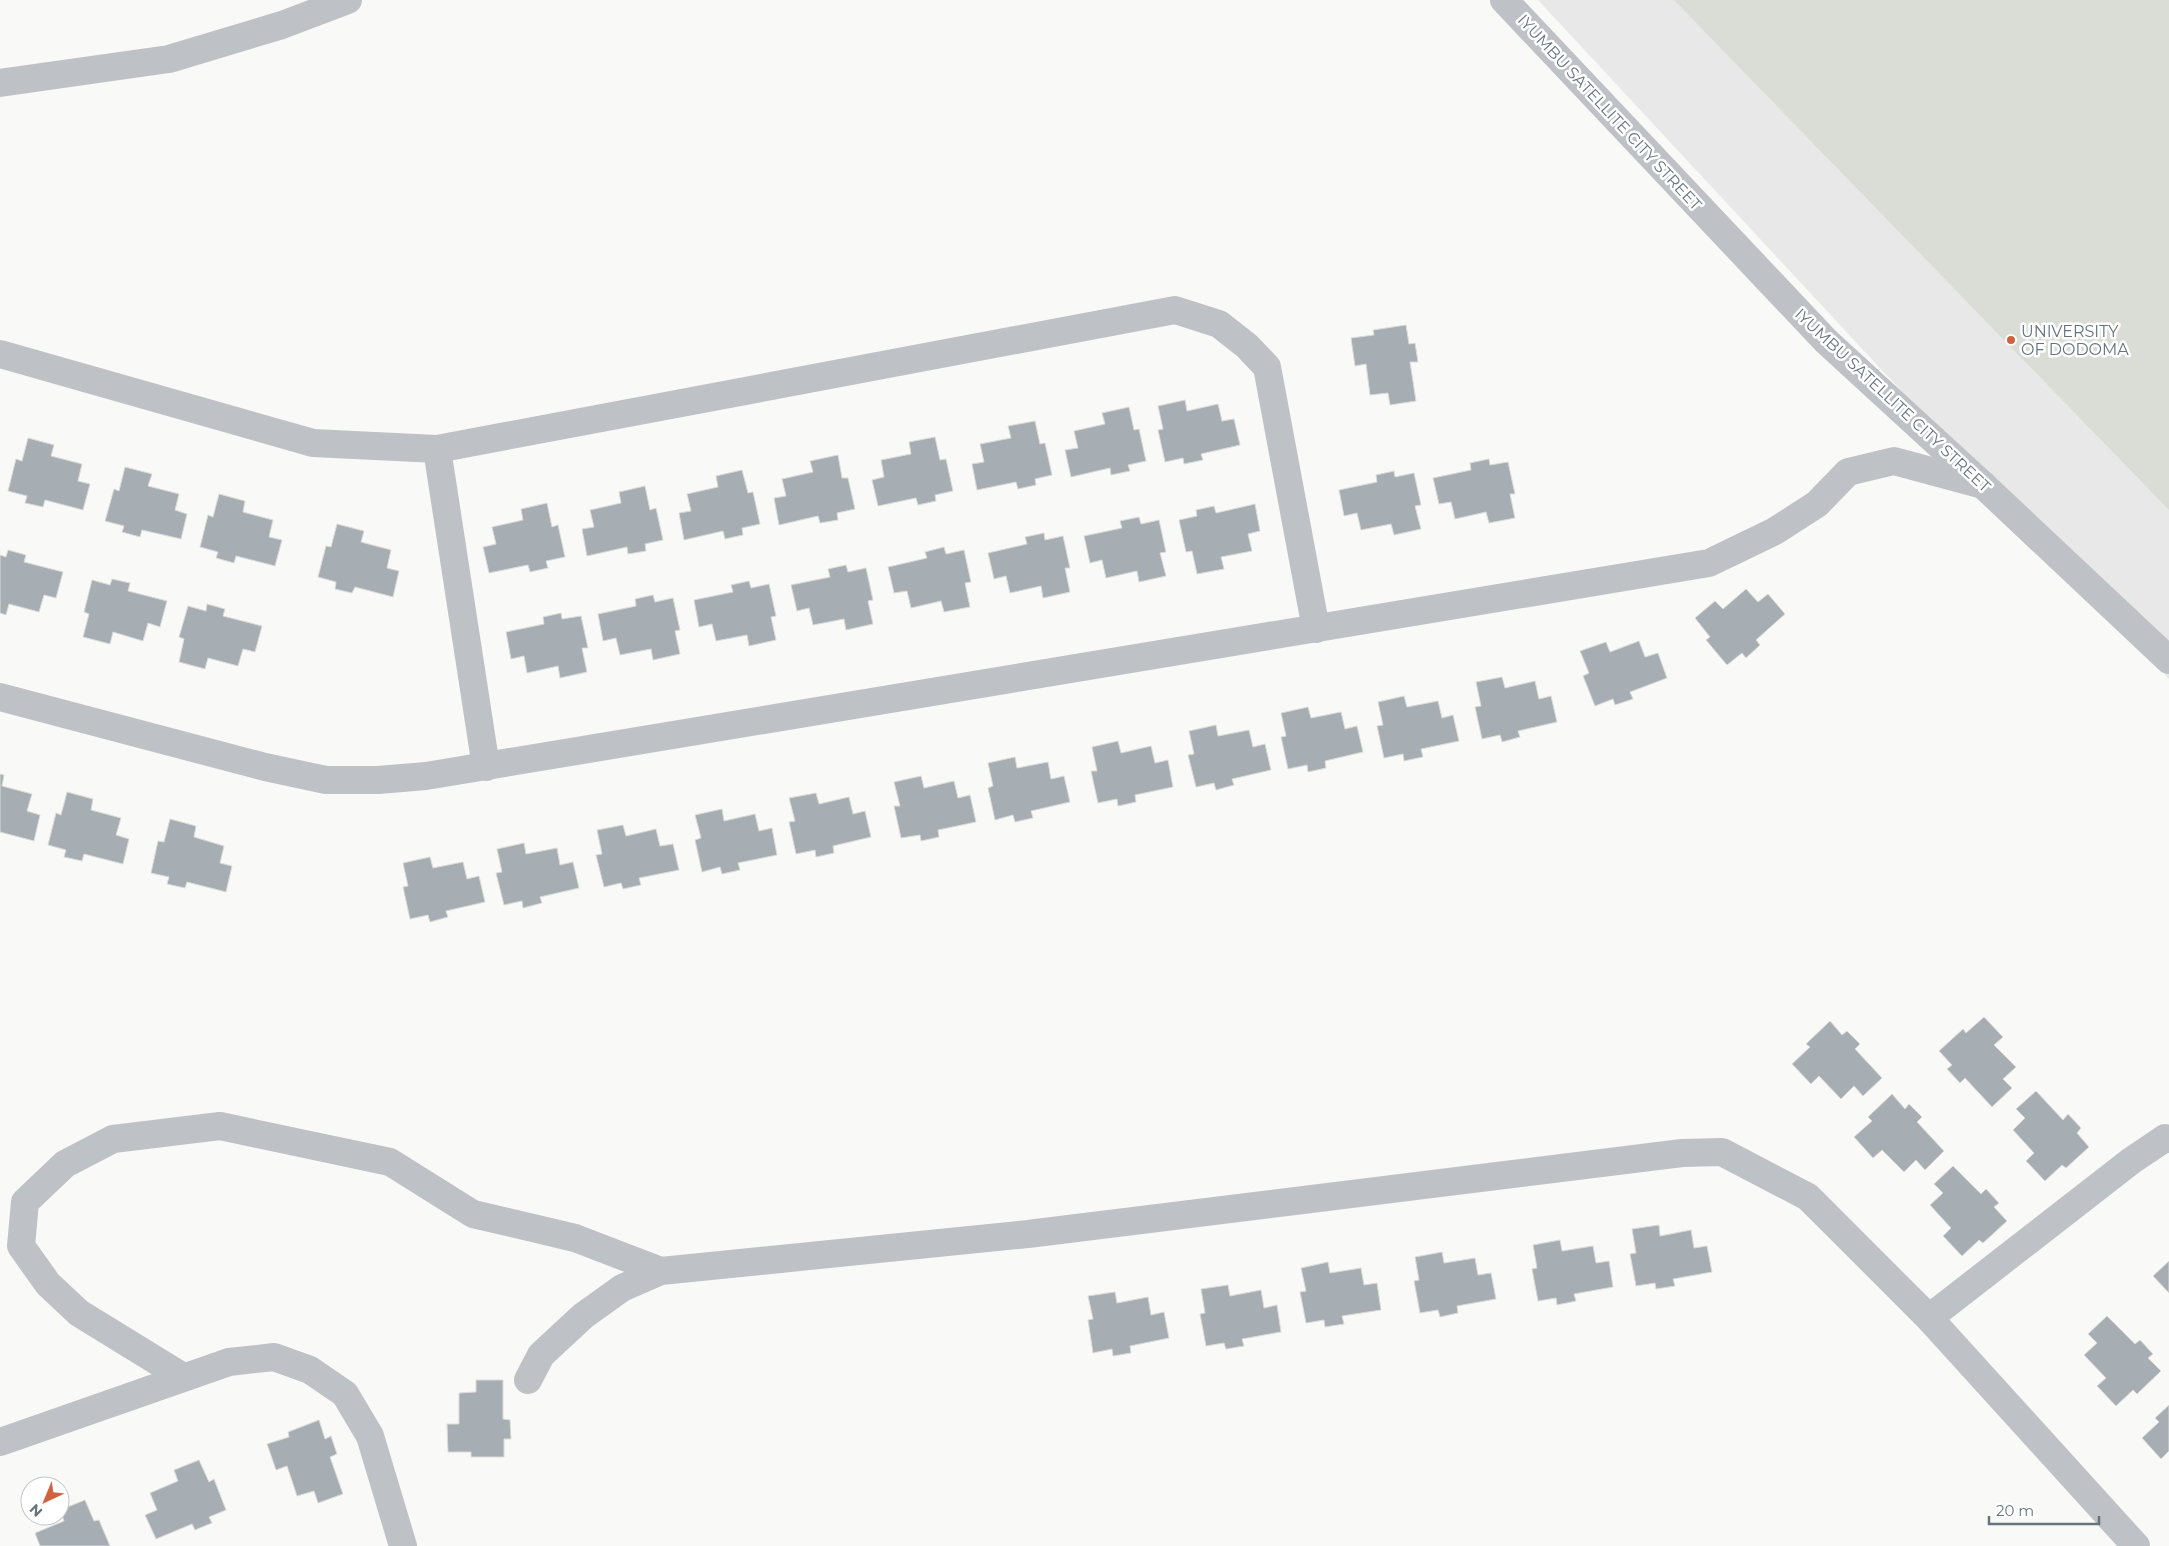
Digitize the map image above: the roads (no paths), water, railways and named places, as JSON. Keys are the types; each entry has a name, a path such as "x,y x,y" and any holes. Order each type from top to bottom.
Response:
{"street":[{"path":"0,83 168,59 282,24 348,0"},
{"name":"IYUMBU SATELLITE CITY STREET","path":"1504,0 1826,341 2169,660"},
{"path":"0,354 313,443 436,450 1175,310 1219,324 1247,346 1267,367 1316,629"},
{"path":"436,450 486,767"},
{"path":"0,697 266,767 326,780 426,776 1709,563 1775,531 1817,504 1848,472 1894,460 1983,485"},
{"path":"183,1377 79,1313 48,1284 22,1246 25,1202 65,1164 113,1139 220,1126 390,1162 473,1214 575,1238 661,1271"},
{"path":"1929,1318 2131,1161 2165,1138 2169,1139"},
{"path":"528,1380 541,1354 582,1316 622,1288 661,1271 1028,1234 1682,1153 1722,1152 1808,1197 1929,1318 2136,1546"},
{"path":"0,1442 229,1362 274,1356 310,1370 345,1394 370,1436 403,1546"}],"place":[{"name":"UNIVERSITY OF DODOMA","path":"2011,340"}]}
